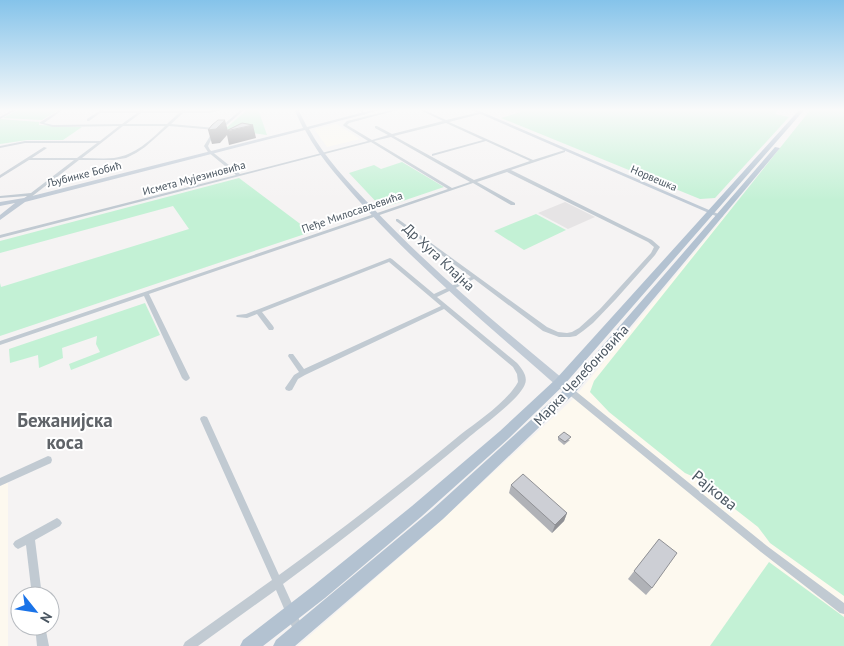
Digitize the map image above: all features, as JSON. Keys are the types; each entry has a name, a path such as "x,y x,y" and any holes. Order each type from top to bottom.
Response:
{"main road":[{"name":"Љубинке Бобић","path":"1,202 24,200 266,139"},
{"name":"Др Хуга Клајна","path":"313,139 374,215 451,288 565,387"},
{"name":"Норвешка","path":"539,139 716,214"},
{"name":"Марка Челебоновића","path":"771,150 779,139"},
{"name":"Марка Челебоновића","path":"282,646 438,514 565,387 781,139"},
{"path":"0,218 24,200"},
{"path":"1,202 7,207 7,212"},
{"name":"Марка Челебоновића","path":"249,646 417,511 504,435 565,387"}],"street":[{"path":"24,200 105,139"},
{"path":"28,159 114,159 127,156 140,149 151,139"},
{"path":"210,139 206,143 207,149 239,175"},
{"path":"368,139 451,189"},
{"name":"Исмета Мујезиновића","path":"0,236 11,235 379,139"},
{"path":"398,139 513,204"},
{"path":"433,155 485,140 532,161"},
{"path":"0,147 25,142 101,142"},
{"path":"0,177 45,148"},
{"name":"Пеђе Милосављевића","path":"0,343 564,150"},
{"path":"398,220 545,329 561,335 572,335 580,330 657,249 650,241 506,170"},
{"path":"1,202 31,194"},
{"path":"189,646 360,520 457,442 520,387 522,381 521,375 514,365 390,260 259,312 247,316 239,316"},
{"path":"434,296 475,277"},
{"path":"146,293 186,378"},
{"path":"289,388 296,377 303,373 445,306"},
{"path":"259,312 271,328"},
{"path":"291,356 303,373"},
{"name":"Рајкова","path":"565,387 764,549 844,609"},
{"path":"204,419 300,632"},
{"path":"0,482 48,460"},
{"path":"18,544 58,523"},
{"path":"30,537 36,586"}],"shaded area":[{"path":"321,139 359,139 327,147"},
{"path":"792,139 844,139 844,646 298,646 433,528 573,399 724,217"},
{"path":"565,202 595,217 568,229 538,213"},
{"path":"8,482 8,646 0,646 0,486"}],"green space":[{"path":"0,139 64,139 27,140 0,144"},
{"path":"553,139 769,139 715,198 700,199"},
{"path":"787,139 844,139 844,596 770,543 758,527 694,477 685,473 609,412 590,392 594,381"},
{"path":"402,162 444,187 382,208 349,173 374,165 381,169"},
{"path":"239,178 311,232 0,336 0,283 1,287 189,229 173,206 0,253 0,241"},
{"path":"536,214 566,230 524,250 494,231"},
{"path":"145,303 160,335 71,370 69,364 100,352 96,344 97,336 62,348 63,358 39,368 38,355 10,363 9,349"},
{"path":"769,562 844,617 844,646 710,646"}],"building":[{"path":"564,432 571,437 565,442 558,437"},
{"path":"523,474 567,513 555,525 511,485"},
{"path":"659,539 677,553 652,588 634,571"}],"district":[{"name":"Бежанијска коса","path":"65,431"}]}
